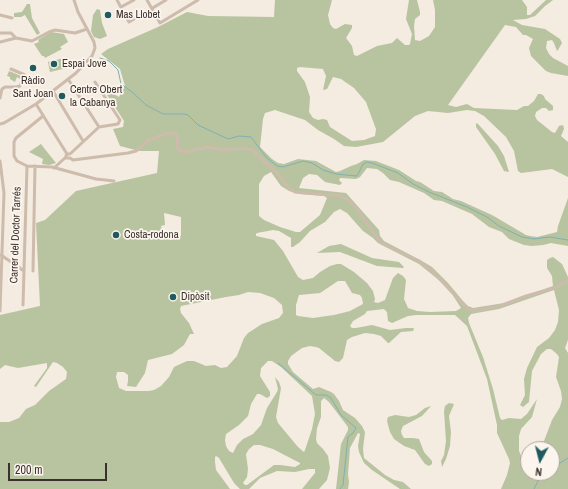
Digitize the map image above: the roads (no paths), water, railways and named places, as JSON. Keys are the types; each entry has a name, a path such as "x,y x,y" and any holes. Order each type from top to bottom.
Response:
{"street":[{"path":"0,124 36,104 68,79 92,56 95,48 94,42 86,29 74,0"},
{"path":"117,0 129,22 166,0"},
{"path":"121,7 134,0"},
{"path":"147,0 160,23 198,0"},
{"path":"0,15 12,18"},
{"path":"0,42 16,38 32,41 54,30 75,34 86,29"},
{"path":"0,33 11,33 16,38"},
{"path":"0,98 2,90 5,87 20,86 25,75 11,69"},
{"path":"68,79 99,127"},
{"path":"54,168 99,127 118,124 120,120 95,82"},
{"path":"53,91 83,141"},
{"path":"36,104 68,156 73,160 136,151 149,140 170,133 175,134 178,140 178,150 185,152 207,147 223,150 244,148 252,150 278,174 289,188 296,192 341,196 348,200 360,213 381,243 419,261 432,271 469,310 481,310 500,306 526,296 555,288 568,280"},
{"path":"43,116 16,138 14,142 14,156 17,161 27,166 54,168 114,181"},
{"path":"0,161 2,193 0,311"},
{"name":"Carrer del Doctor Tarrés","path":"23,305 27,166"},
{"path":"33,271 35,166"},
{"path":"1,255 24,271"}],"waterway":[{"path":"100,58 109,61 118,70 121,84 146,105 163,114 188,115 198,125 228,139 239,136 251,137 266,157 277,166 283,167 303,161 312,163 323,170 336,174 357,176 363,164 367,162 372,163 398,173 413,184 429,192 467,207 487,217 499,226 522,237 534,239 550,237 568,240"},
{"path":"278,363 316,395 326,395 331,398 341,415 356,428 348,437 343,485 340,489"},
{"path":"560,463 568,458"},
{"path":"534,489 538,481"}],"place":[{"name":"Mas Llobet","path":"108,15"},
{"name":"Espai Jove","path":"54,64"},
{"name":"Ràdio Sant Joan","path":"33,68"},
{"name":"Centre Obert la Cabanya","path":"62,96"},
{"name":"Costa-rodona","path":"116,235"},
{"name":"Dipòsit","path":"173,297"}]}
